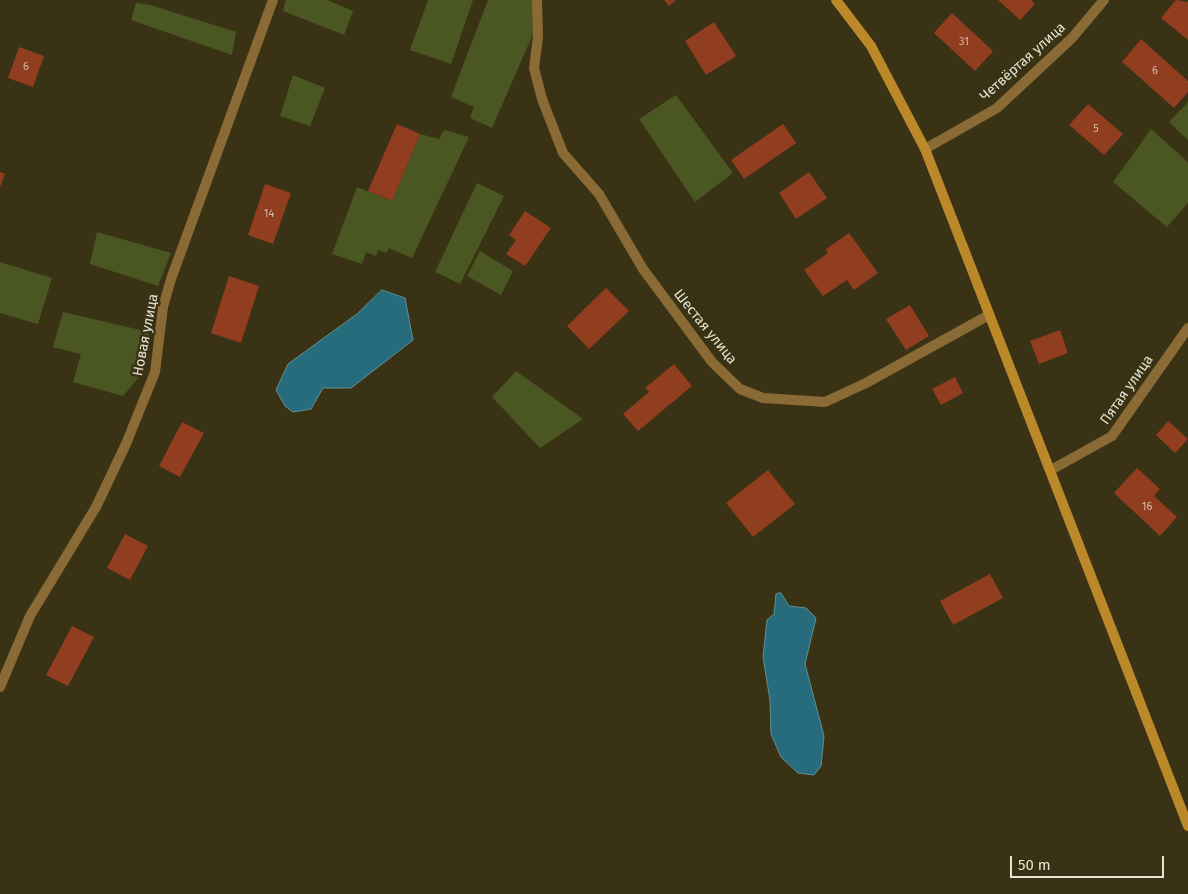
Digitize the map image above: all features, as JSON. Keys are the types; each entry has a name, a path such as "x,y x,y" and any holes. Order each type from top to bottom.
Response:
{"street":[{"name":"Новая улица","path":"0,687 30,616 96,507 126,444 155,372 163,307 273,0"},
{"name":"Шестая улица","path":"537,0 538,38 534,68 542,99 564,153 599,194 643,269 712,362 740,389 763,398 825,402 866,383 990,315"},
{"path":"836,0 871,46 925,149 1188,826"},
{"name":"Четвёртая улица","path":"925,149 997,108 1072,38 1104,0"},
{"name":"Пятая улица","path":"1051,470 1112,436 1188,328"}],"green space":[{"path":"286,0 327,0 353,11 344,35 283,11"},
{"path":"428,0 473,0 451,64 410,50"},
{"path":"488,0 533,0 533,34 492,128 470,118 474,107 451,97"},
{"path":"136,3 150,5 236,32 232,55 131,20"},
{"path":"293,75 325,88 310,126 280,116"},
{"path":"676,95 733,173 695,202 639,119"},
{"path":"1188,102 1188,140 1169,122"},
{"path":"1151,129 1188,162 1188,203 1167,227 1113,182"},
{"path":"444,130 469,137 412,258 389,248 386,253 378,250 376,256 366,252 362,264 332,254 357,187 392,201 420,134 439,139"},
{"path":"477,183 504,196 460,284 435,272"},
{"path":"97,232 171,253 158,286 90,264"},
{"path":"480,251 513,271 501,295 467,276"},
{"path":"0,262 52,278 38,324 0,313"},
{"path":"63,312 149,332 145,370 123,396 73,382 81,354 53,347"},
{"path":"516,371 583,419 540,448 492,397"}],"water":[{"path":"382,290 405,298 413,340 351,388 323,388 311,409 293,412 285,406 276,390 288,364 357,314"},
{"path":"781,593 789,606 806,608 816,618 805,664 824,736 821,766 814,775 798,773 781,757 771,734 770,700 763,657 767,620 774,614 776,594"}],"building":[{"path":"664,0 676,0 669,6"},
{"path":"998,0 1031,0 1035,4 1020,20"},
{"path":"1176,0 1188,2 1188,40 1161,18"},
{"path":"952,13 993,51 975,71 934,33"},
{"path":"714,22 736,56 706,75 685,41"},
{"path":"1141,39 1188,81 1188,92 1174,108 1122,62"},
{"path":"19,47 44,56 33,87 8,78"},
{"path":"1088,104 1123,134 1104,155 1069,125"},
{"path":"397,124 420,134 392,201 368,191"},
{"path":"783,124 796,143 744,179 731,160"},
{"path":"0,172 5,174 0,187"},
{"path":"809,172 827,198 796,219 779,193"},
{"path":"265,184 291,193 273,244 248,235"},
{"path":"525,211 551,228 525,266 506,254 516,240 509,235"},
{"path":"849,233 878,273 854,290 847,280 823,296 804,270 828,253 826,249"},
{"path":"229,276 259,286 241,343 211,333"},
{"path":"606,288 629,311 589,349 567,326"},
{"path":"910,305 929,336 906,350 886,319"},
{"path":"1060,330 1068,353 1039,364 1030,341"},
{"path":"674,364 692,386 638,431 623,414 649,392 645,388"},
{"path":"955,377 963,393 941,405 932,389"},
{"path":"1168,421 1188,439 1175,453 1156,435"},
{"path":"182,422 204,433 180,477 159,466"},
{"path":"1137,468 1160,489 1154,496 1177,517 1160,536 1114,493"},
{"path":"768,470 795,504 753,537 726,503"},
{"path":"125,534 148,546 130,580 107,568"},
{"path":"990,574 1003,598 953,625 940,601"},
{"path":"72,626 94,637 68,686 46,675"}]}
